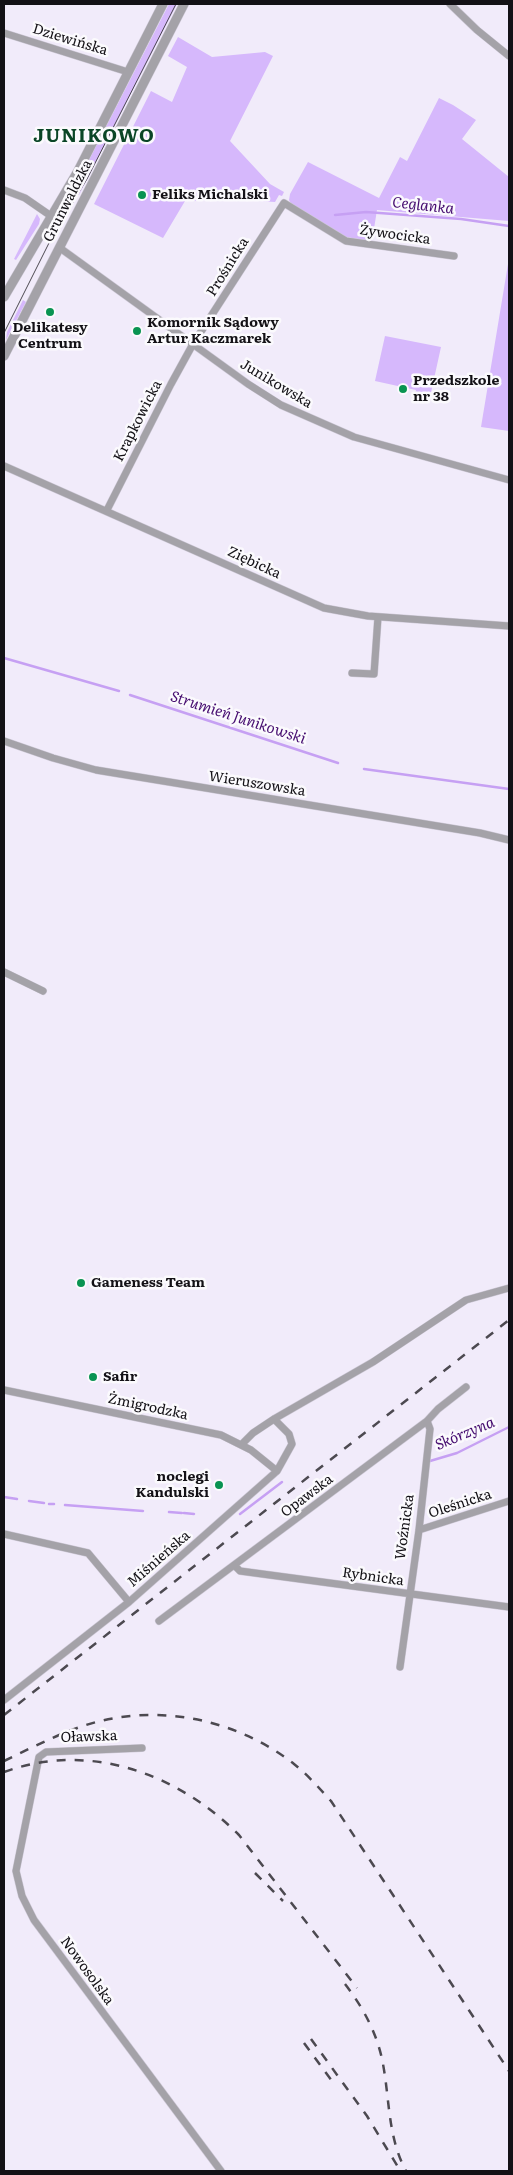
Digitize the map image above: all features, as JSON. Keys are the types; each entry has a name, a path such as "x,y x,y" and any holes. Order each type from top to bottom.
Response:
{"street":[{"name":"Grunwaldzka","path":"4,297 78,171 162,4"},
{"name":"Grunwaldzka","path":"4,356 184,4"},
{"path":"450,4 477,30 509,56"},
{"name":"Dziewińska","path":"4,33 128,72"},
{"path":"4,190 24,198 51,216"},
{"name":"Żywocicka","path":"284,203 346,241 454,256"},
{"name":"Prośnicka","path":"193,344 284,203"},
{"name":"Junikowska","path":"60,248 281,405 345,434 509,480"},
{"name":"Krapkowicka","path":"107,510 193,344"},
{"name":"Ziębicka","path":"4,466 107,510 302,599 332,609 378,617 509,626"},
{"path":"352,673 374,674 378,617"},
{"name":"Wieruszowska","path":"4,741 45,756 96,770 480,833 509,840"},
{"path":"4,972 42,991"},
{"path":"242,1444 253,1433 274,1419 373,1362 466,1300 509,1288"},
{"name":"Opawska","path":"159,1622 427,1421 438,1409 466,1387"},
{"name":"Żmigrodzka","path":"4,1390 221,1435 242,1444 267,1461 277,1471"},
{"name":"Miśnieńska","path":"4,1700 129,1602 277,1471 292,1444 289,1434 274,1419"},
{"name":"Woźnicka","path":"400,1667 419,1530 430,1429 427,1421"},
{"name":"Oleśnicka","path":"419,1530 509,1501"},
{"path":"4,1534 88,1553 129,1602"},
{"name":"Rybnicka","path":"235,1566 240,1571 509,1607"},
{"name":"Oławska","path":"39,1757 46,1752 142,1748"},
{"name":"Nowosolska","path":"39,1757 16,1871 22,1896 34,1920 221,2171"}],"shaded area":[{"path":"169,4 177,4 79,195 73,191"},
{"path":"178,37 212,57 265,52 273,56 230,141 270,184 284,192 282,196 279,195 275,202 242,200 185,201 163,238 94,204 151,91 172,102 187,67 168,56"},
{"path":"439,98 476,120 462,139 509,177 509,221 377,210 372,241 345,237 291,204 289,200 290,194 308,162 379,198 400,157 407,161"},
{"path":"37,214 40,219 39,224 16,260 14,259"},
{"path":"509,258 509,431 481,427"},
{"path":"23,300 26,302 6,340 7,332"},
{"path":"385,336 441,347 430,397 415,394 416,390 375,381"}],"waterway":[{"name":"Ceglanka","path":"335,215 366,212 461,219 509,226"},
{"name":"Strumień Junikowski","path":"4,658 119,691"},
{"name":"Strumień Junikowski","path":"130,695 338,763"},
{"name":"Strumień Junikowski","path":"364,769 509,789"},
{"name":"Skórzyna","path":"430,1461 457,1453 509,1427"},
{"name":"Skórzyna","path":"240,1514 282,1482"},
{"name":"Skórzyna","path":"4,1497 17,1499"},
{"name":"Skórzyna","path":"29,1501 44,1503"},
{"name":"Skórzyna","path":"49,1504 54,1504"},
{"name":"Skórzyna","path":"65,1505 143,1511"},
{"name":"Skórzyna","path":"169,1512 182,1513"},
{"name":"Skórzyna","path":"184,1513 194,1514"}],"tram line":[{"path":"4,333 52,237 87,179 176,4"}],"railway":[{"path":"4,1715 509,1320"},
{"path":"4,1761 80,1727 107,1719 135,1716 164,1715 192,1718 219,1725 271,1748 299,1768 331,1801 509,2071"},
{"path":"4,1772 36,1763 68,1760 99,1762 130,1769 160,1780 188,1795 215,1813 239,1835 357,1988"},
{"path":"255,1873 283,1901"},
{"path":"345,1984 368,2019 376,2039 385,2073 395,2144 406,2171"},
{"path":"311,2039 367,2116 398,2167"},
{"path":"304,2043 332,2081"}],"place":[{"name":"Feliks Michalski","path":"142,195"},
{"name":"Delikatesy Centrum","path":"50,312"},
{"name":"Komornik Sądowy Artur Kaczmarek","path":"137,331"},
{"name":"Przedszkole nr 38","path":"403,389"},
{"name":"Gameness Team","path":"81,1283"},
{"name":"Safir","path":"93,1377"},
{"name":"noclegi Kandulski","path":"219,1485"}],"district":[{"name":"JUNIKOWO","path":"94,136"}]}
